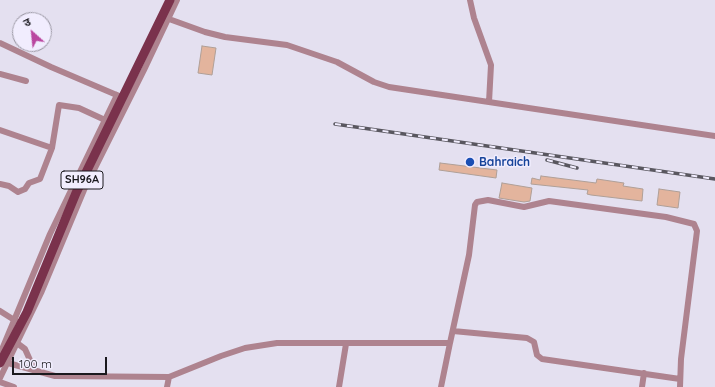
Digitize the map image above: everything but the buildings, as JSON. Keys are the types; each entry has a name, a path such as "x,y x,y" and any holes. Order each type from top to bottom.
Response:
{"main road":[{"name":"SH96A","path":"4,363 27,312 76,192 170,0"}],"street":[{"path":"0,378 4,363 17,344 41,293 84,190 177,0"},
{"path":"470,0 474,18 491,65 489,102"},
{"path":"169,19 205,32 225,37 287,45 337,62 374,82 388,87 715,136"},
{"path":"0,43 128,101"},
{"path":"0,74 26,81"},
{"path":"0,354 16,320 50,234 117,95"},
{"path":"0,184 9,186 18,192 25,189 29,183 40,179 52,148 59,106 86,110 105,120"},
{"path":"0,130 52,148"},
{"path":"442,387 469,255 475,205 477,202 488,200 524,207 549,201 666,217 694,224 697,231 680,387"},
{"path":"0,311 16,320 25,328"},
{"path":"453,331 527,338 534,342 537,355 542,359 680,379"},
{"path":"4,363 55,376 169,377 245,348 277,343 450,343"},
{"path":"17,344 26,349 35,370"},
{"path":"339,387 346,344"},
{"path":"642,387 644,374"},
{"path":"167,387 169,377"},
{"path":"0,382 14,387"}],"railway":[{"path":"335,124 715,179"},
{"path":"547,160 577,168"}],"place":[{"name":"Bahraich","path":"470,162"}]}
